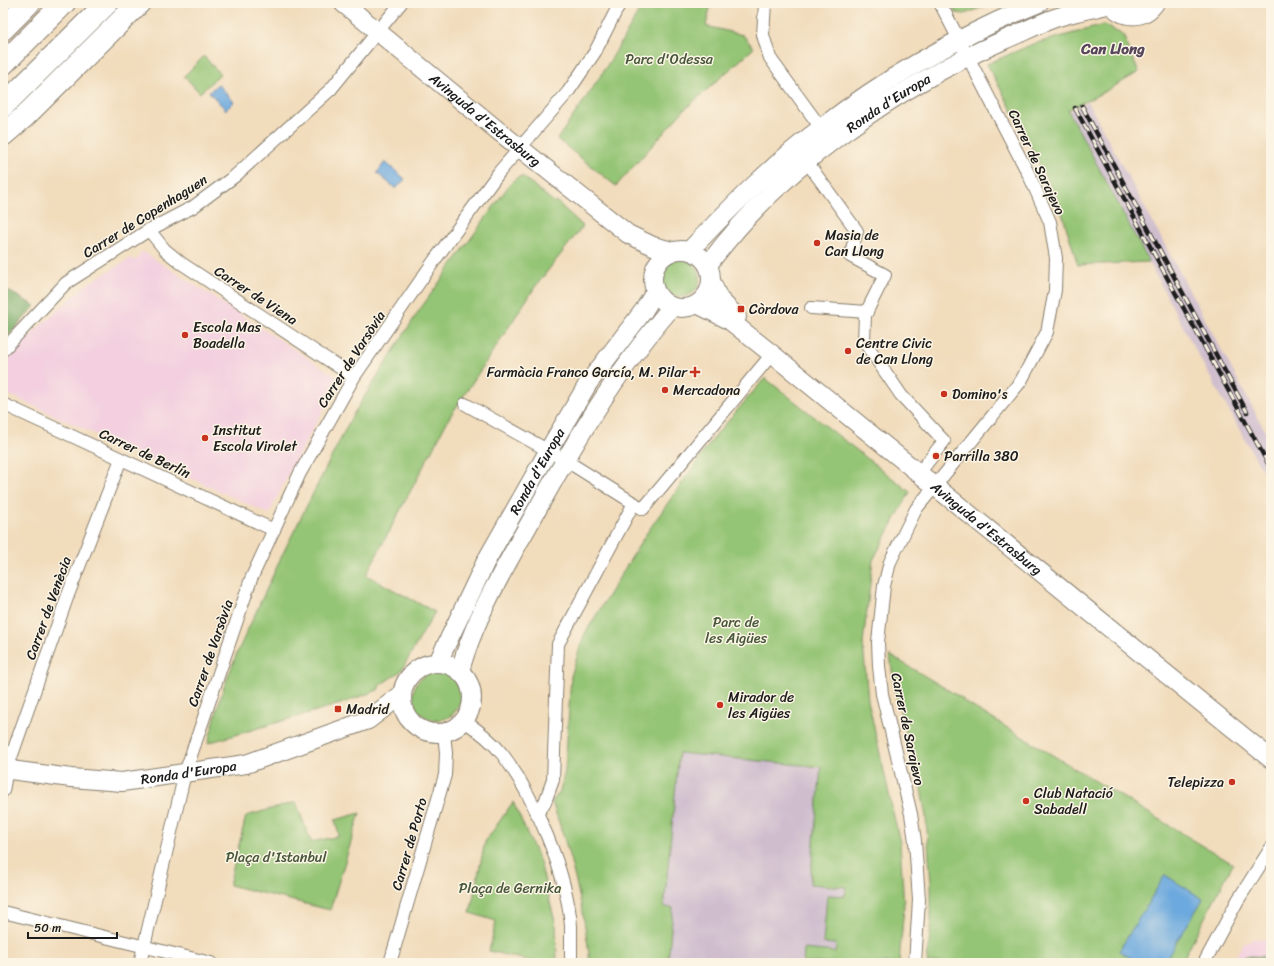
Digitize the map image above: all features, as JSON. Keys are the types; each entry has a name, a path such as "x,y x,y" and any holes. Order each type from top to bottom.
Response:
{"highway":[{"path":"3,29 29,3"},
{"path":"3,64 64,3"},
{"path":"3,106 107,3"},
{"path":"3,135 24,117 139,3"}],"street":[{"name":"Avinguda d'Estrasburg","path":"343,3 628,234 653,246 672,251"},
{"name":"Carrer de Copenhaguen","path":"3,350 66,283 149,230 193,207 257,158 330,88 401,3"},
{"name":"Carrer de Varsòvia","path":"140,963 185,773 251,579 300,473 354,377 434,261 500,171 568,92 595,52 620,3"},
{"path":"765,3 763,35 770,58 820,128"},
{"name":"Carrer de Sarajevo","path":"915,963 919,908 917,863 911,814 882,694 878,642 880,615 890,562 912,517 937,483 1021,380 1047,332 1055,290 1056,258 1050,222 1029,175 960,39 940,3"},
{"name":"Ronda d'Europa","path":"690,250 763,178 820,128 909,67 994,22 1039,3"},
{"name":"Ronda d'Europa","path":"710,273 720,248 774,190 830,142 918,83 968,56 1054,18 1110,3 1123,14 1130,16 1146,12 1154,3"},
{"path":"808,162 857,231 850,256 885,275 867,312 864,341 901,395 944,441 924,468"},
{"name":"Carrer de Viena","path":"149,230 165,250 181,263 354,377"},
{"name":"Avinguda d'Estrasburg","path":"628,234 644,256 654,284"},
{"path":"690,250 702,257 710,273 707,294 697,304 682,308 672,307 663,301 654,284 658,260 672,251 690,250"},
{"name":"Avinguda d'Estrasburg","path":"710,273 719,299 730,311 924,468 937,483 966,503 1271,749"},
{"name":"Ronda d'Europa","path":"5,769 71,778 122,782 246,764 368,720 401,695 404,684 410,675 418,668 438,662 486,562 549,450 590,382 644,310 654,284"},
{"name":"Avinguda d'Estrasburg","path":"697,304 729,320 937,483 1271,759"},
{"name":"Ronda d'Europa","path":"460,671 466,650 502,571 565,460 647,337 672,307"},
{"path":"811,308 867,312"},
{"path":"465,404 549,450 643,509 772,354"},
{"name":"Carrer de Berlín","path":"3,404 274,530"},
{"name":"Carrer de Venècia","path":"3,791 5,769 68,595 121,459"},
{"path":"537,814 545,802 554,780 558,644 634,503"},
{"path":"401,695 404,712 408,719 415,726 424,731 444,733 455,728 464,721 470,711 472,701 471,690 467,680 460,671 450,665 438,662"},
{"name":"Ronda d'Europa","path":"368,720 408,719"},
{"path":"464,721 476,729 502,754 524,786 537,814 560,876 570,925 571,963"},
{"name":"Carrer de Porto","path":"390,963 445,775 446,753 444,733"},
{"path":"1204,963 1238,900 1271,848"},
{"path":"3,912 211,963"}],"shaded area":[{"path":"1088,102 1271,442 1271,486 1198,355 1069,111"},
{"name":"Institut Escola Virolet","path":"142,251 340,379 294,463 269,514 3,392 3,366 20,344 87,284 131,258 136,261"},
{"path":"679,753 821,767 810,883 846,887 845,897 827,895 823,943 836,944 835,953 805,950 803,963 668,962 673,908 664,907"},
{"path":"1256,938 1271,941 1271,963 1233,963 1243,943"}],"green space":[{"name":"Parc d'Odessa","path":"643,3 711,3 706,26 743,35 754,48 684,110 616,186 557,139 603,72"},
{"path":"950,3 993,3 965,14 956,13"},
{"path":"1104,25 1123,35 1139,72 1108,90 1068,110 1149,262 1078,265 1061,210 1025,134 987,64 1033,44"},
{"path":"204,56 220,74 200,93 184,76"},
{"path":"522,176 555,203 556,201 583,226 535,287 449,418 366,575 435,612 401,671 380,685 378,690 340,704 208,743 221,695 237,653 285,549 351,418 418,312 510,184 516,178"},
{"path":"677,259 685,259 692,262 697,267 700,278 697,289 692,294 685,297 677,297 670,294 665,289 662,282 662,274 665,267 670,262"},
{"path":"3,288 35,306 3,342"},
{"name":"Parc de les Aigües","path":"765,378 910,492 873,560 863,643 868,700 900,843 904,907 899,963 803,963 804,949 835,952 836,944 823,943 827,895 845,896 846,887 810,884 821,767 679,753 664,907 673,908 668,962 681,963 590,963 576,881 552,802 560,791 565,771 571,676 584,635 646,534 715,436"},
{"name":"Club Natació Sabadell","path":"890,655 963,699 963,701 1233,864 1181,963 927,963 931,926 931,884 926,817 920,784 895,692"},
{"path":"432,672 442,672 454,679 461,691 461,701 454,713 442,720 432,720 424,716 417,709 413,701 413,691 417,683 424,676"},
{"name":"Plaça d'Istanbul","path":"296,802 311,842 339,836 335,820 360,813 330,910 229,885 246,816"},
{"name":"Plaça de Gernika","path":"513,802 540,862 556,926 557,963 539,963 489,951 496,921 470,913 485,842"},
{"path":"1245,956 1271,957 1271,963 1244,963"}],"water":[{"path":"218,84 234,102 226,110 209,92"},
{"path":"385,162 405,179 396,189 377,173"},
{"path":"1165,875 1203,899 1164,963 1139,963 1119,951"}],"railway":[{"path":"1082,106 1247,412"},
{"path":"1075,108 1271,469"}],"place":[{"name":"Masia de Can Llong","path":"817,243"},
{"name":"Còrdova","path":"741,309"},
{"name":"Escola Mas Boadella","path":"185,335"},
{"name":"Centre Civic de Can Llong","path":"848,351"},
{"name":"Farmàcia Franco García, M. Pilar","path":"695,372"},
{"name":"Mercadona","path":"665,390"},
{"name":"Domino's","path":"944,394"},
{"name":"Institut Escola Virolet","path":"205,438"},
{"name":"Parrilla 380","path":"936,456"},
{"name":"Mirador de les Aigües","path":"720,705"},
{"name":"Madrid","path":"338,709"},
{"name":"Telepizza","path":"1232,782"},
{"name":"Club Natació Sabadell","path":"1026,801"}],"district":[{"name":"Can Llong","path":"1113,49"}]}
